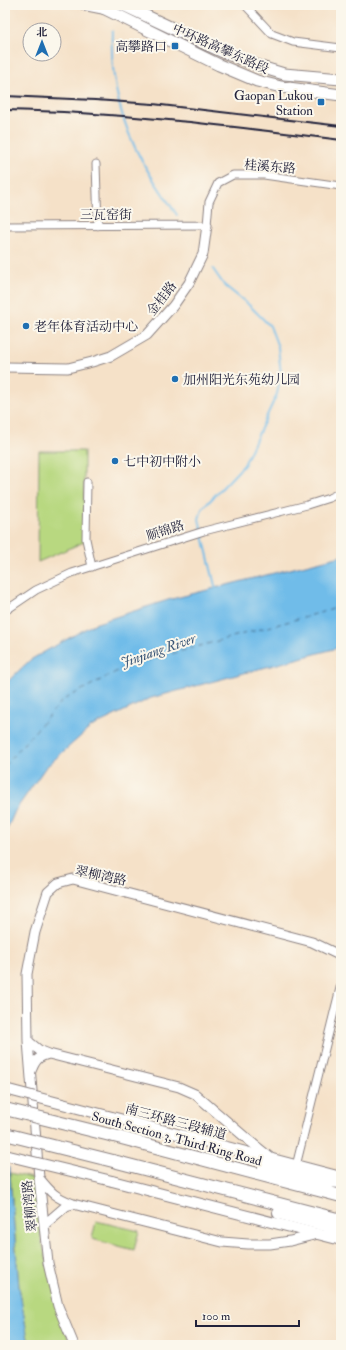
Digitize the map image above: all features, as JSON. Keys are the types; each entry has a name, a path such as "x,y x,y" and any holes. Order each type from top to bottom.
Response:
{"highway":[{"name":"South Section 3, Third Ring Road","path":"5,1109 341,1196"},
{"path":"5,1134 341,1220"},
{"path":"137,1142 202,1151 314,1180 341,1182"},
{"path":"200,1184 224,1198 325,1225 341,1232"}],"main road":[{"path":"86,5 101,7"},
{"name":"中环路高攀东路段","path":"123,5 223,52 261,67 284,74 341,79"},
{"name":"中环路高攀东路段","path":"101,7 219,65 257,81 281,87 341,95"},
{"name":"南三环路三段辅道","path":"5,1089 275,1161 341,1177"},
{"path":"5,1155 341,1240"}],"street":[{"path":"245,5 272,34 293,42 341,48"},
{"path":"96,164 98,226"},
{"name":"桂溪东路","path":"207,225 209,202 218,183 233,175 264,175 341,186"},
{"name":"三瓦窑街","path":"5,226 207,225"},
{"name":"金桂路","path":"5,368 68,368 111,356 147,334 173,306 189,283 204,254 207,225"},
{"path":"87,482 86,539 92,567"},
{"name":"顺锦路","path":"5,611 36,590 72,573 200,532 307,505 329,498 341,492"},
{"name":"翠柳湾路","path":"74,1345 58,1306 48,1263 39,1178 28,1041 27,974 35,932 48,892 58,883 73,880 128,893 312,942 341,956"},
{"path":"296,1166 341,984"},
{"path":"28,1041 39,1050 49,1054 178,1087 195,1094 275,1161"},
{"path":"30,1071 36,1059 49,1054"},
{"path":"39,1178 51,1193 73,1204 222,1242 270,1244 318,1234"},
{"path":"44,1225 66,1206 73,1204"}],"green space":[{"path":"39,451 84,451 84,542 38,562"},
{"path":"10,1173 35,1179 42,1242 70,1345 29,1345 19,1287"},
{"path":"96,1221 139,1231 134,1250 92,1239"}],"water":[{"name":"Jinjiang River","path":"341,556 341,647 151,698 91,727 45,768 15,811 5,834 5,684 30,660 94,624 168,600"},
{"path":"5,1119 19,1287 29,1345 5,1345"}],"pier":[{"path":"5,1117 7,1118 12,1168 5,1166"}],"waterway":[{"path":"112,31 113,65 122,114 134,146 154,181 177,215"},
{"path":"213,269 224,285 249,305 270,326 278,347 281,374 277,394 244,465 202,509 199,519 216,590"}],"ferry route":[{"path":"5,766 63,700 127,666 330,610 341,605"}],"railway":[{"path":"5,96 153,104 341,126"},
{"path":"5,110 47,111 131,117 341,140"}],"place":[{"name":"高攀路口","path":"175,46"},
{"name":"Gaopan Lukou Station","path":"321,102"},
{"name":"老年体育活动中心","path":"26,326"},
{"name":"加州阳光东苑幼儿园","path":"175,379"},
{"name":"七中初中附小","path":"115,461"}]}
